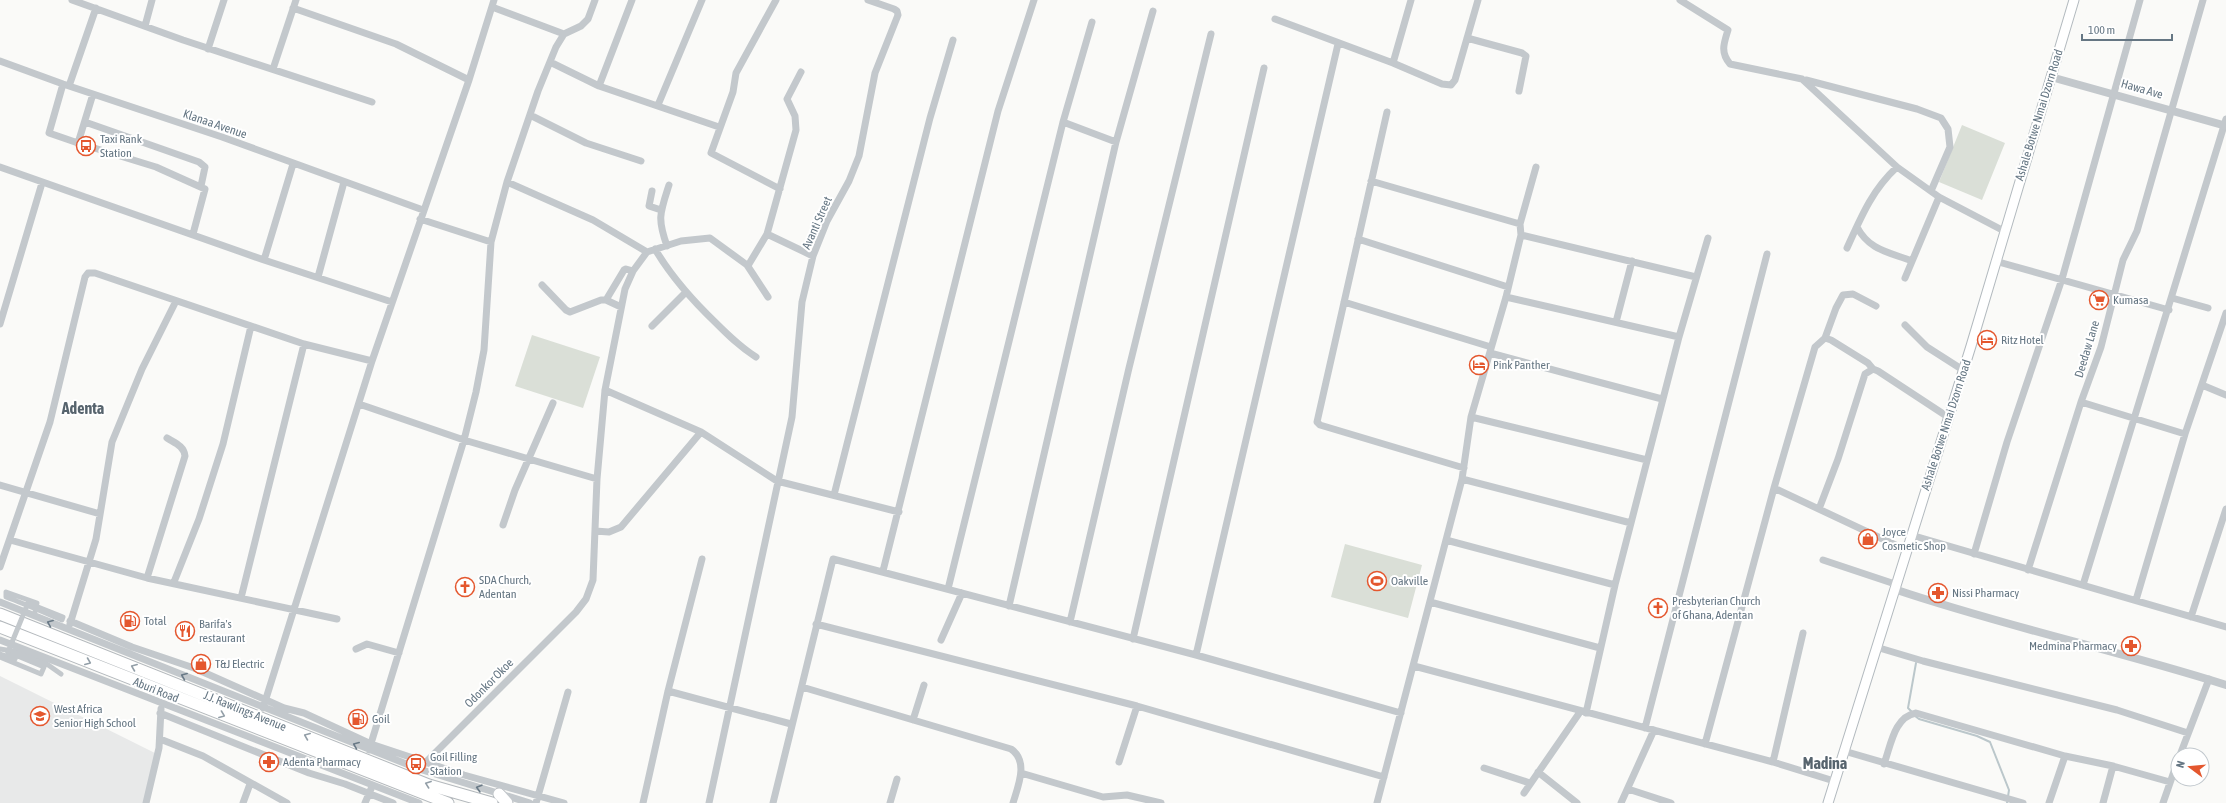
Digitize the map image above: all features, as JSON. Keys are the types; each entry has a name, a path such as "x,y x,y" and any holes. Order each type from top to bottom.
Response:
{"highway":[{"name":"J.J. Rawlings Avenue","path":"0,614 92,645 240,704 429,785 492,803"},
{"name":"Aburi Road","path":"0,627 151,693 448,803"},
{"path":"499,794 507,803"}],"main road":[{"name":"Ashale Botwe Nmai Dzorn Road","path":"1829,803 1834,781 1894,587 1963,370 2074,0"}],"street":[{"path":"72,0 208,49 372,102"},
{"path":"145,26 152,0"},
{"path":"208,49 224,0"},
{"path":"273,69 296,0"},
{"path":"370,747 464,440 476,392 487,315 491,242 507,182 550,62 564,34 581,26 588,19 595,0"},
{"path":"599,86 632,0"},
{"path":"658,105 702,0"},
{"path":"776,0 736,73 732,92 711,153 780,189"},
{"name":"Avanti Street","path":"709,803 792,417 799,353 799,319 813,256 827,221 849,181 859,156 874,79 898,15 894,8 868,0"},
{"path":"883,571 998,111 1034,0"},
{"path":"1275,19 1338,44 1393,63 1442,84 1451,85 1455,80 1478,0"},
{"path":"1680,0 1728,30 1722,49 1724,57 1730,64 1802,79 1917,109 1941,118 1948,129 1950,147 1931,191"},
{"path":"1974,554 2007,442 2062,279 2140,0"},
{"name":"Deedaw Lane","path":"2028,570 2081,402 2101,347 2123,260 2137,231 2203,0"},
{"path":"1393,63 1408,1"},
{"path":"263,708 292,610 372,361 469,80 493,4 564,34"},
{"path":"96,8 49,133 156,167 201,186 206,192 193,234"},
{"path":"293,8 396,44 469,80"},
{"path":"1009,606 1116,142 1153,11"},
{"path":"948,589 1063,122 1092,22"},
{"path":"1070,622 1211,34"},
{"path":"1467,38 1522,53 1526,56 1519,91"},
{"path":"834,495 930,118 953,40"},
{"path":"1196,655 1338,44"},
{"name":"Klanaa Avenue","path":"0,60 66,85 222,137 423,210"},
{"path":"550,62 599,86 719,127"},
{"path":"1133,639 1264,68"},
{"path":"747,265 767,234 780,189 796,130 795,116 787,99 801,72"},
{"name":"Hawa Ave","path":"2051,76 2171,110 2225,123"},
{"path":"1802,79 1897,167 1939,197 2004,231"},
{"path":"78,143 93,94"},
{"path":"1387,112 1317,422 1320,425 1464,468"},
{"path":"530,115 586,143 641,161"},
{"path":"85,122 199,162 205,167 201,186"},
{"path":"1063,122 1116,142"},
{"path":"2083,586 2169,310 2225,123"},
{"path":"264,260 293,164"},
{"path":"1377,803 1462,479 1472,417 1506,297 1521,234 1520,224 1536,166"},
{"path":"0,167 264,260 392,302"},
{"path":"1847,248 1868,202 1878,186 1897,167"},
{"path":"1371,181 1520,224"},
{"path":"318,277 344,182"},
{"path":"507,182 593,220 647,252"},
{"path":"0,324 42,183"},
{"path":"667,246 660,225 661,210 669,185"},
{"path":"652,191 649,206 661,210"},
{"path":"1904,278 1939,197"},
{"path":"420,219 491,242"},
{"path":"1856,227 1863,239 1871,246 1912,261"},
{"path":"767,234 813,256"},
{"path":"1521,234 1696,277"},
{"path":"606,300 624,270 626,269 633,271 647,252 685,241 710,238 747,265 768,297"},
{"path":"1524,793 1583,712 1662,399 1708,238"},
{"path":"1358,239 1508,287"},
{"path":"655,249 668,272 685,293 739,346 756,356"},
{"path":"1645,728 1767,254"},
{"path":"1616,322 1632,261"},
{"path":"1995,261 2114,293 2169,310"},
{"name":"Odonkor Okoe","path":"419,769 576,612 586,599 594,580 597,479 605,390 625,289 633,271"},
{"path":"0,567 27,493 50,422 87,274 95,273 304,344 372,361"},
{"path":"542,284 566,310 570,312 601,300 606,300 621,307"},
{"path":"652,326 685,293"},
{"path":"1705,744 1774,488 1815,347 1825,338 1836,308 1843,295 1853,294 1876,306"},
{"path":"1506,297 1679,337"},
{"path":"2172,298 2208,308"},
{"path":"68,630 100,514 112,442 140,375 176,300"},
{"path":"1344,302 1491,350 1662,399"},
{"path":"2136,600 2185,434 2226,313"},
{"path":"1905,325 1927,347 1963,370"},
{"path":"174,582 199,519 223,444 251,326"},
{"path":"1825,338 1868,363 1873,368 1948,417"},
{"path":"241,598 304,344"},
{"path":"1819,509 1838,459 1865,374 1873,368"},
{"path":"2202,385 2226,395"},
{"path":"605,390 701,432 778,481 898,512"},
{"path":"2081,402 2185,434"},
{"path":"503,525 515,490 553,403"},
{"path":"359,404 464,440 597,479"},
{"path":"1472,417 1647,460"},
{"path":"595,531 609,532 621,527 701,432"},
{"path":"147,578 185,456 184,450 181,446 167,438"},
{"path":"1462,479 1631,523"},
{"path":"0,484 100,514"},
{"path":"1774,488 1906,550"},
{"path":"2191,617 2226,509"},
{"path":"1911,535 2226,627"},
{"path":"10,540 147,578 174,582 337,619"},
{"path":"1446,540 1615,585"},
{"path":"643,803 668,691 702,559"},
{"path":"773,803 791,724 802,687 816,624 833,559 1196,655 1401,713"},
{"path":"1823,560 1965,613 2075,640 2226,685"},
{"path":"0,658 41,674 44,667 8,652 28,603 35,606 42,608 63,617 62,620 37,609 30,607 24,603 6,597 6,592 37,603 35,610 34,616"},
{"path":"942,640 962,593"},
{"path":"0,602 68,630 92,645"},
{"path":"1430,602 1600,648"},
{"path":"70,621 132,647 194,668 266,700 311,715 370,747 419,769 530,803"},
{"path":"816,624 1137,706 1384,777"},
{"path":"1773,762 1803,633"},
{"path":"0,640 44,662 61,674"},
{"path":"356,649 367,644 399,652"},
{"path":"1876,646 1923,661 2117,710 2188,733"},
{"path":"0,649 19,650 151,693 162,703 419,803"},
{"path":"0,654 15,659 19,650"},
{"path":"1414,666 1773,762 1834,781"},
{"path":"2183,747 2209,679"},
{"path":"913,720 924,685"},
{"path":"802,687 1011,749 1018,756 1021,774 1013,803"},
{"path":"668,691 791,724"},
{"path":"537,800 568,692"},
{"path":"146,803 160,739 160,713 162,703"},
{"path":"240,704 263,708 370,747 425,763 537,800 564,803"},
{"path":"1119,762 1137,706"},
{"path":"160,713 309,773 369,793 393,803"},
{"path":"1884,764 1898,726 1902,719 1912,714 2065,756 2113,766 2170,782 2163,803"},
{"path":"1621,803 1654,730"},
{"path":"160,739 203,756 250,784 272,793 287,803"},
{"path":"1844,751 1884,764 2023,803"},
{"path":"2049,803 2065,756"},
{"path":"2103,803 2113,766"},
{"path":"1484,768 1530,784"},
{"path":"1538,772 1577,803"},
{"path":"1021,774 1102,800 1127,794 1161,803"},
{"path":"890,803 897,779"},
{"path":"243,803 250,784"},
{"path":"365,803 373,785"},
{"path":"1628,789 1672,803"}],"shaded area":[{"path":"1962,125 2005,143 1982,200 1939,182"},
{"path":"532,335 600,357 583,408 515,386"},
{"name":"Oakville","path":"1345,544 1422,565 1408,618 1331,597"},
{"name":"West Africa Senior High School","path":"0,676 159,755 145,803 0,803"}],"waterway":[{"path":"1912,712 1908,708 1916,663"},
{"path":"1915,716 1919,719 1977,736 1990,742 2009,790 2007,803"}],"place":[{"name":"Taxi Rank Station","path":"86,146"},
{"name":"Kumasa","path":"2099,300"},
{"name":"Ritz Hotel","path":"1987,340"},
{"name":"Pink Panther","path":"1479,365"},
{"name":"Joyce Cosmetic Shop","path":"1868,539"},
{"name":"Oakville","path":"1377,581"},
{"name":"SDA Church, Adentan","path":"465,587"},
{"name":"Nissi Pharmacy","path":"1938,593"},
{"name":"Presbyterian Church of Ghana, Adentan","path":"1658,608"},
{"name":"Total","path":"130,621"},
{"name":"Barifa's restaurant","path":"185,631"},
{"name":"Medmina Pharmacy","path":"2131,646"},
{"name":"T&J Electric","path":"201,664"},
{"name":"West Africa Senior High School","path":"40,716"},
{"name":"Goil","path":"358,719"},
{"name":"Adenta Pharmacy","path":"269,762"},
{"name":"Goil Filling Station","path":"416,764"}],"district":[{"name":"Adenta","path":"83,408"},
{"name":"Madina","path":"1825,763"}]}
